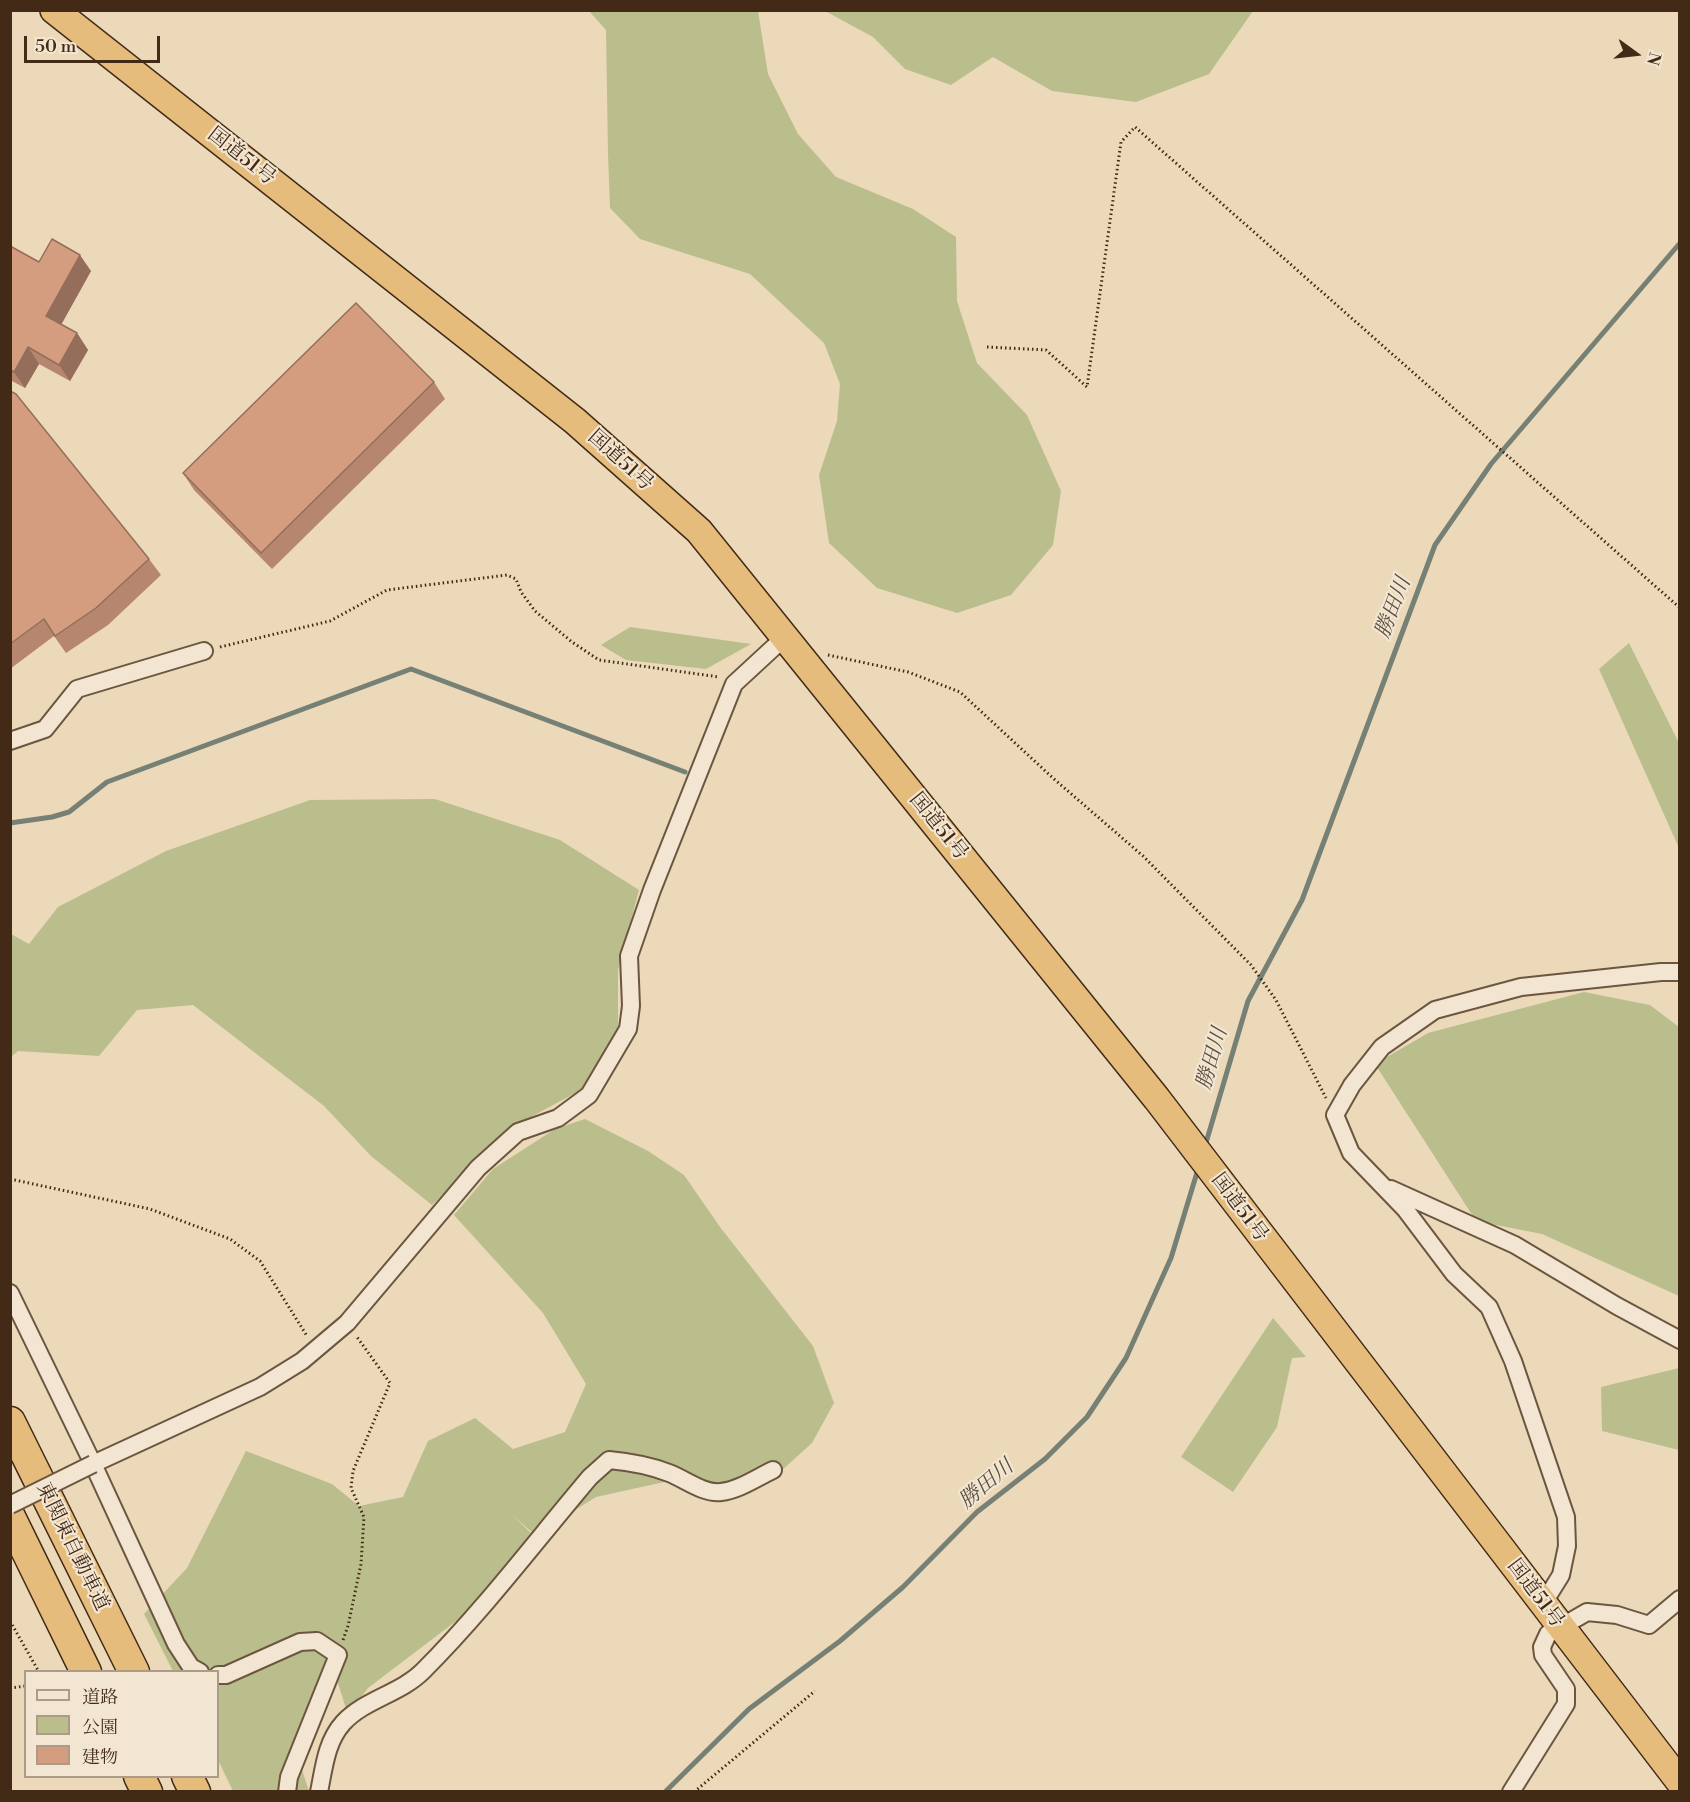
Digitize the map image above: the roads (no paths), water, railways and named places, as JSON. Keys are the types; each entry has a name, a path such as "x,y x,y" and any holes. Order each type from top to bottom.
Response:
{"highway":[{"name":"国道51号","path":"54,10 575,421 699,531 1157,1099 1680,1782"},
{"name":"東関東自動車道","path":"10,1422 134,1670"},
{"path":"10,1517 86,1670"}],"street":[{"path":"10,1505 260,1387 302,1361 347,1323 478,1168 518,1132 558,1118 589,1095 628,1029 631,1006 629,956 656,879 734,684 790,642"},
{"path":"10,741 45,729 77,689 204,651"},
{"path":"1512,1791 1566,1704 1566,1689 1544,1655 1542,1647 1554,1618 1567,1546 1566,1517 1513,1361 1489,1307 1454,1274 1405,1209 1351,1153 1335,1115 1352,1085 1382,1047 1435,1010 1521,987 1680,972"},
{"path":"1382,1185 1515,1245 1617,1306 1680,1340"},
{"path":"10,1293 93,1464 176,1644 191,1667 198,1670"},
{"path":"319,1791 329,1746 342,1724 363,1706 402,1687 421,1673 590,1477 609,1460 635,1462 668,1473 705,1490 719,1492 736,1489 772,1470"},
{"path":"1554,1618 1587,1612 1617,1615 1649,1625 1680,1599"},
{"path":"219,1675 226,1675 300,1642 317,1641 338,1655 289,1777 287,1791"}],"waterway":[{"name":"勝田川","path":"1205,1146 1248,1001 1302,900 1435,545 1491,464 1680,243"},
{"path":"10,823 69,812 107,782 411,669 685,772"},
{"name":"勝田川","path":"665,1792 749,1709 840,1641 903,1587 977,1512 1045,1459 1087,1417 1126,1358 1171,1258 1199,1166"}]}
